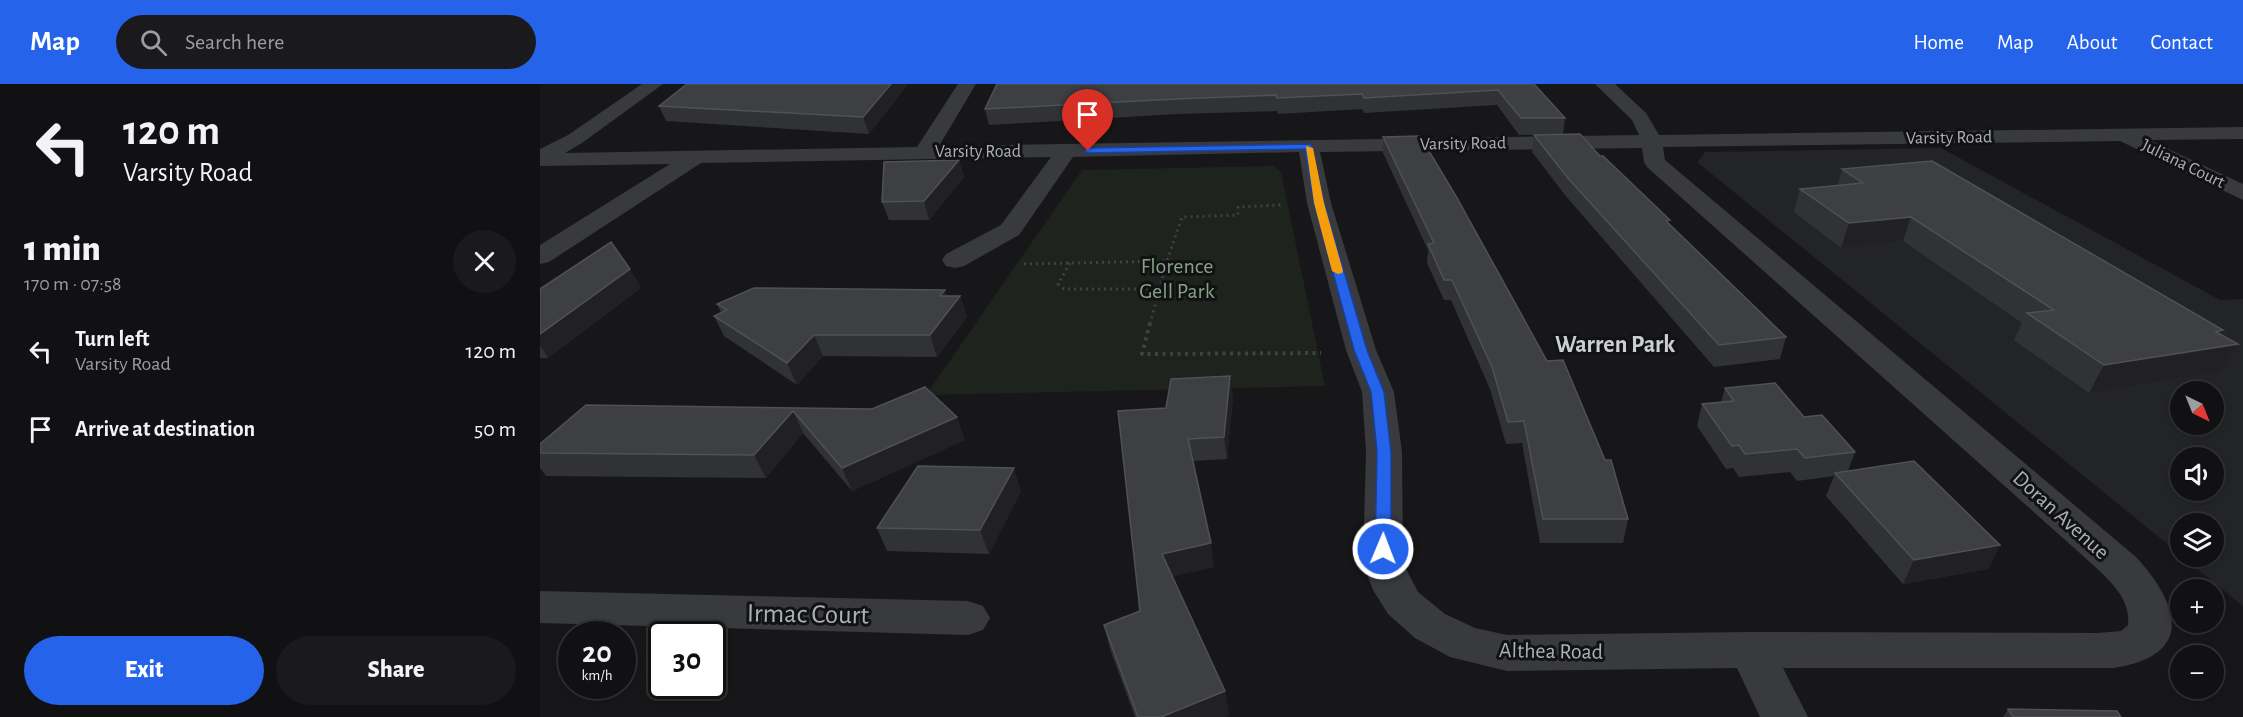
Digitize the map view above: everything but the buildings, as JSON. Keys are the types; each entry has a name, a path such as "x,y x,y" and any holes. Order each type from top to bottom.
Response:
{"street":[{"path":"540,159 575,139 654,84"},
{"path":"924,153 967,84"},
{"path":"1604,84 1645,122 1652,142"},
{"name":"Varsity Road","path":"540,159 2243,133"},
{"name":"Juliana Court","path":"2124,135 2243,193"},
{"name":"Doran Avenue","path":"1652,142 1656,162 2066,518 2133,581 2146,599 2151,612 2148,633 2130,647 2115,650 1751,650"},
{"name":"Althea Road","path":"1308,146 1322,215 1361,350 1378,392 1384,452 1383,563 1403,603 1423,621 1448,636 1486,650 1507,653 1751,650"},
{"path":"955,260 1010,230 1066,151"},
{"path":"540,256 695,158"},
{"name":"Irmac Court","path":"540,607 968,618"},
{"path":"1751,650 1784,717"}],"path":[{"path":"1283,205 1238,207 1238,215 1182,217 1167,261 1142,354 1299,355 1326,353"},
{"path":"955,260 1070,263 1167,261"},
{"path":"1070,263 1058,284 1064,289 1160,289"}],"shaded area":[{"path":"1941,148 2220,300 2243,299 2243,606 2224,591 2224,579 2209,579 2194,567 2224,567 2224,513 2170,513 2170,546 1697,162 1705,152"}],"green space":[{"name":"Florence Gell Park","path":"1273,166 1281,172 1325,386 926,395 1082,170"}],"slow traffic":[{"path":"1309,148 1319,203 1338,271"}],"district":[{"name":"Warren Park","path":"1615,345"}],"route":[{"path":"1088,151 1308,146 1319,203 1361,350 1378,392 1384,452 1383,549"}]}
